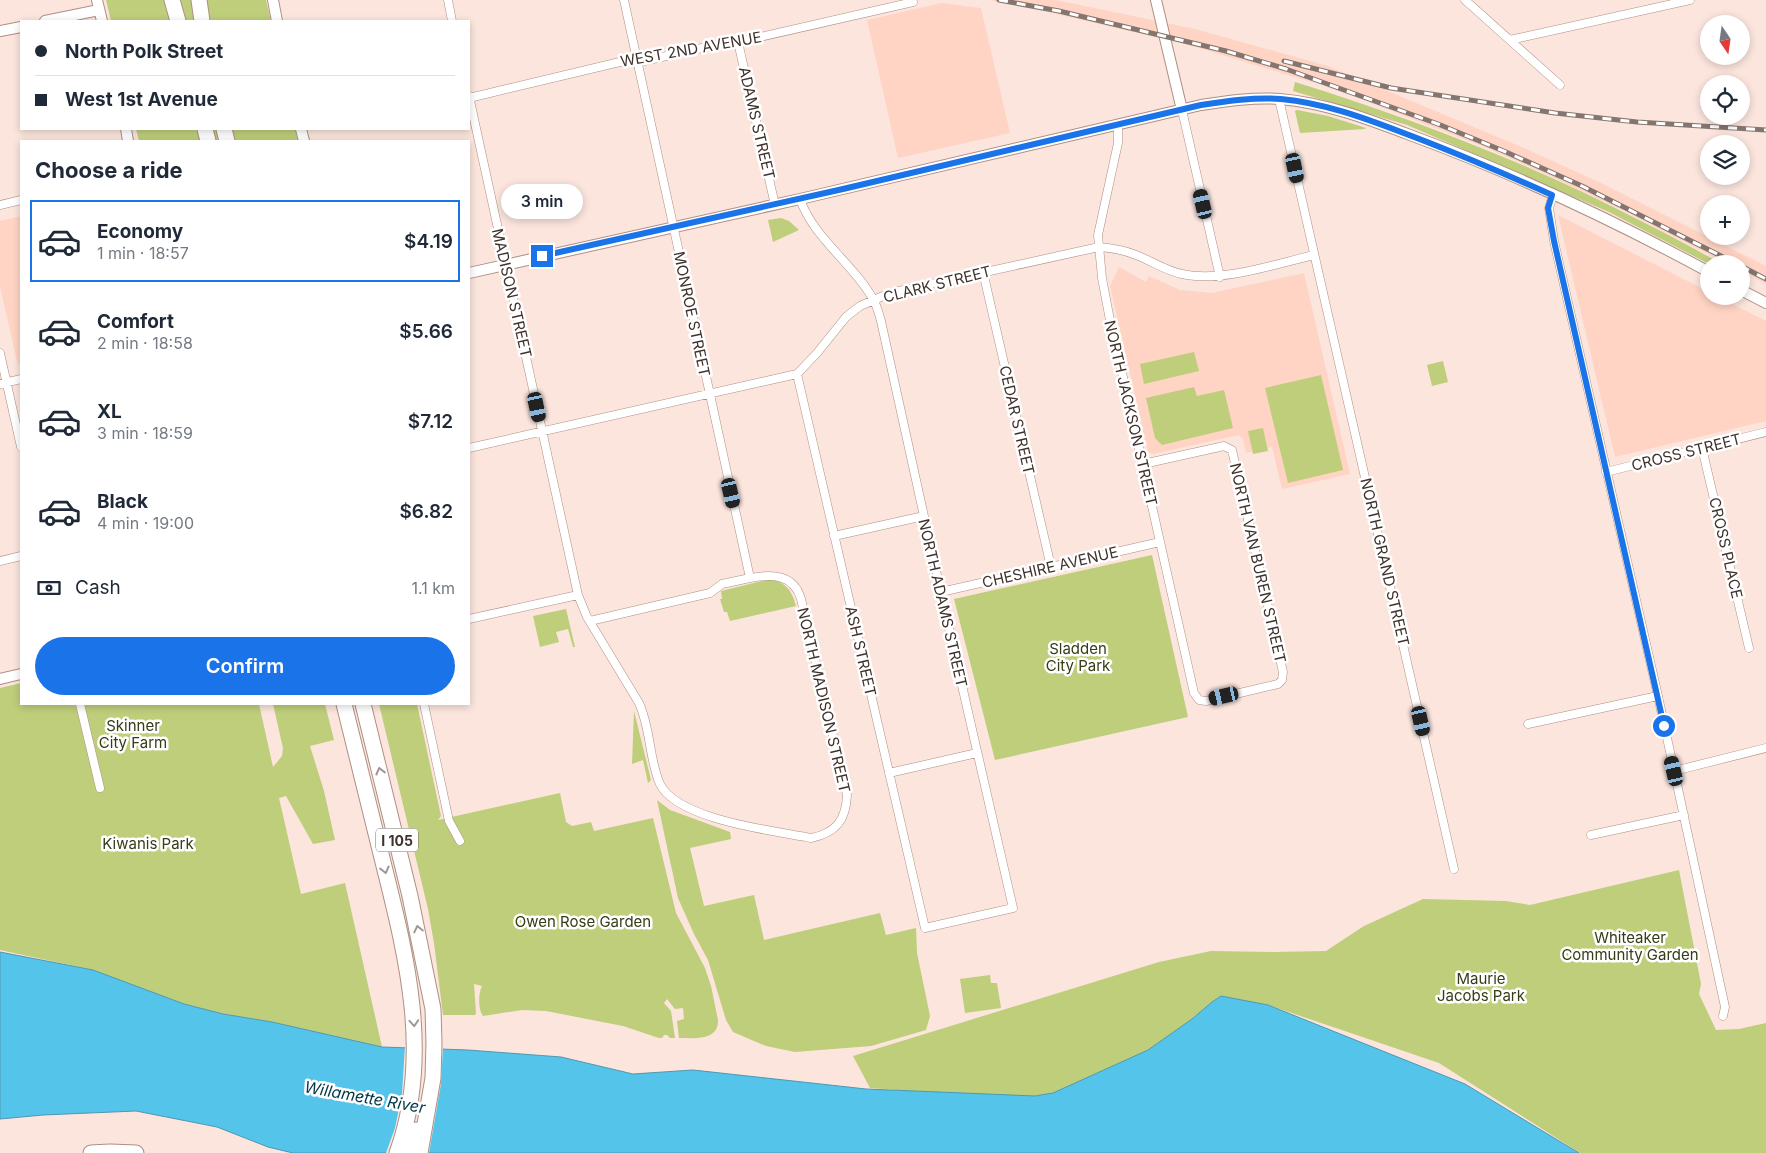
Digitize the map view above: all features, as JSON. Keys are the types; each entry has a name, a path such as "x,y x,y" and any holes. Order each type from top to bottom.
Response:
{"highway":[{"path":"172,0 178,20"},
{"path":"199,0 202,20"},
{"name":"I 105","path":"344,705 401,934 409,975 414,1028 414,1069 409,1110 397,1153"},
{"name":"I 105","path":"363,705 410,896 426,977 426,1075 420,1115 409,1153"},
{"path":"420,1153 434,1070 433,1009 426,977"},
{"path":"90,1153 136,1153"}],"street":[{"path":"273,0 277,20"},
{"path":"448,0 452,20"},
{"name":"MONROE STREET","path":"624,0 750,578"},
{"path":"1156,0 1220,277"},
{"path":"1466,0 1560,85"},
{"path":"1510,40 1690,0"},
{"name":"WEST 2ND AVENUE","path":"470,97 624,61 652,59 724,42 738,42 912,2"},
{"path":"48,20 98,5 102,20"},
{"path":"0,31 20,27"},
{"name":"ADAMS STREET","path":"738,42 775,205"},
{"path":"470,273 775,205 1182,110 1218,102 1249,98 1279,99 1331,107 1359,116 1440,147 1552,195 1640,236 1700,267"},
{"name":"NORTH GRAND STREET","path":"1279,99 1454,870"},
{"name":"MADISON STREET","path":"470,102 542,431"},
{"name":"NORTH JACKSON STREET","path":"1118,126 1118,143 1098,235 1102,282 1194,693 1197,699"},
{"path":"1552,195 1548,208 1554,241 1658,696 1726,1007 1723,1016"},
{"path":"800,199 810,222 856,276 873,300"},
{"path":"0,205 20,200"},
{"name":"CLARK STREET","path":"796,374 817,354 846,317 860,306 890,293 1099,247 1114,248 1137,255 1163,268 1200,278 1220,277 1314,256"},
{"name":"CEDAR STREET","path":"983,272 1051,567"},
{"path":"1750,295 1766,303"},
{"name":"NORTH ADAMS STREET","path":"873,300 881,321 1013,908 925,928"},
{"path":"0,353 3,383 20,443"},
{"path":"470,448 796,374"},
{"name":"ASH STREET","path":"796,374 925,928"},
{"path":"3,383 20,379"},
{"name":"NORTH MADISON STREET","path":"542,431 578,595 590,621 640,703 657,775 667,795 680,803 728,822 811,838 821,836 832,831 839,824 845,810 847,795 801,599 794,585 786,578 768,575 750,578"},
{"name":"CROSS STREET","path":"1606,472 1766,432"},
{"name":"NORTH VAN BUREN STREET","path":"1143,464 1224,446 1230,448 1233,452 1266,594 1283,672 1282,680 1278,684 1206,701 1197,699"},
{"name":"CROSS PLACE","path":"1702,448 1749,648"},
{"path":"834,536 924,516"},
{"name":"CHESHIRE AVENUE","path":"941,592 1160,542"},
{"path":"0,561 20,556"},
{"path":"590,621 710,593 722,584 750,578"},
{"path":"470,619 578,595"},
{"path":"0,679 20,674"},
{"path":"1528,724 1658,696"},
{"path":"80,705 100,788"},
{"path":"424,705 449,821 460,841"},
{"path":"1674,771 1766,748"},
{"path":"889,773 977,753"},
{"path":"1591,835 1684,815"}],"shaded area":[{"path":"990,0 1056,0 1195,29 1328,66 1524,148 1601,183 1700,233 1700,245 1724,245 1744,255 1710,255 1626,212 1487,148 1325,86 1189,45"},
{"path":"942,3 981,8 1010,133 898,158 867,20"},
{"path":"1558,215 1700,287 1700,305 1735,305 1766,321 1766,421 1615,457"},
{"path":"20,216 20,364 18,365 0,287 0,221"},
{"path":"1750,258 1766,266 1766,284 1750,276"},
{"path":"1119,267 1146,282 1149,276 1180,290 1212,293 1304,273 1350,474 1282,489 1272,447 1246,453 1243,439 1239,435 1153,454 1148,452 1110,286"}],"green space":[{"path":"106,0 266,0 271,20 111,20"},
{"path":"1295,82 1384,111 1471,144 1557,180 1705,255 1700,255 1700,259 1609,212 1407,125 1293,91"},
{"path":"1295,111 1328,116 1366,128 1300,133"},
{"path":"136,130 295,130 298,140 139,140"},
{"path":"781,218 789,221 799,230 773,242 768,220"},
{"path":"1194,352 1199,371 1144,384 1140,364"},
{"path":"1443,361 1448,382 1432,386 1427,365"},
{"path":"1321,375 1343,470 1288,483 1265,388"},
{"path":"1194,387 1197,396 1224,390 1233,428 1162,445 1155,438 1146,398"},
{"path":"1263,428 1268,451 1253,454 1248,431"},
{"name":"Sladden City Park","path":"1152,555 1188,717 995,760 954,599"},
{"path":"766,580 778,581 786,587 792,595 796,606 730,621 727,612 724,612 720,599 722,599 721,591"},
{"path":"566,609 575,647 573,647 568,629 556,632 559,642 540,647 533,616"},
{"name":"Kiwanis Park","path":"20,683 20,705 259,705 273,767 282,756 283,748 273,705 325,705 334,740 310,746 324,791 335,840 313,844 286,796 279,798 301,894 345,883 382,1047 272,1022 223,1014 184,1004 93,970 0,950 0,688"},
{"name":"Owen Rose Garden","path":"379,705 417,705 441,816 438,820 560,793 566,822 572,826 591,822 594,831 653,818 676,913 705,968 711,986 718,1020 717,1027 714,1032 704,1037 679,1038 677,1021 684,1019 683,1008 675,1009 667,999 664,1003 671,1011 675,1038 664,1035 662,1038 659,1038 623,1026 546,1011 522,1010 483,1016 479,1001 482,986 474,984 475,1015 443,1015 428,909"},
{"path":"634,711 651,780 648,783 643,760 632,764"},
{"path":"657,800 670,810 730,832 731,839 690,848 704,906 754,895 764,940 880,913 886,935 916,928 917,953 930,1016 926,1030 871,1046 795,1052 766,1046 733,1032 726,1020 708,960 678,898"},
{"name":"Maurie Jacobs Park","path":"1679,870 1701,984 1699,994 1716,1030 1739,1029 1766,1023 1766,1153 1580,1153 1439,1063 1268,1005 1221,996 1148,1050 1053,1093 1017,1099 870,1088 853,1056 1159,962 1211,951 1326,951 1364,926 1423,899 1506,901 1530,905"},
{"path":"990,975 991,983 997,983 1001,1008 965,1013 960,979"}],"water":[{"name":"Willamette River","path":"0,952 93,970 184,1004 223,1014 272,1022 382,1047 468,1050 561,1057 633,1074 693,1070 866,1089 1035,1096 1053,1093 1148,1050 1221,996 1268,1005 1465,1084 1579,1153 293,1153 268,1147 217,1127 136,1111 0,1119"}],"pier":[{"path":"405,1046 443,1047 441,1084 429,1153 386,1153 395,1128 402,1094"}],"railway":[{"path":"999,0 1059,11 1226,51 1286,69 1438,124 1506,152 1582,186 1719,255"},
{"path":"1284,61 1391,88 1555,113 1637,122 1766,130"},
{"path":"1750,271 1766,279"}],"route":[{"path":"542,256 788,202 1201,105 1249,98 1279,99 1331,107 1486,165 1552,195 1548,208 1554,241 1664,726"}],"park label":[{"name":"Skinner City Farm","path":"133,734"},
{"name":"Whiteaker Community Garden","path":"1630,946"}]}
